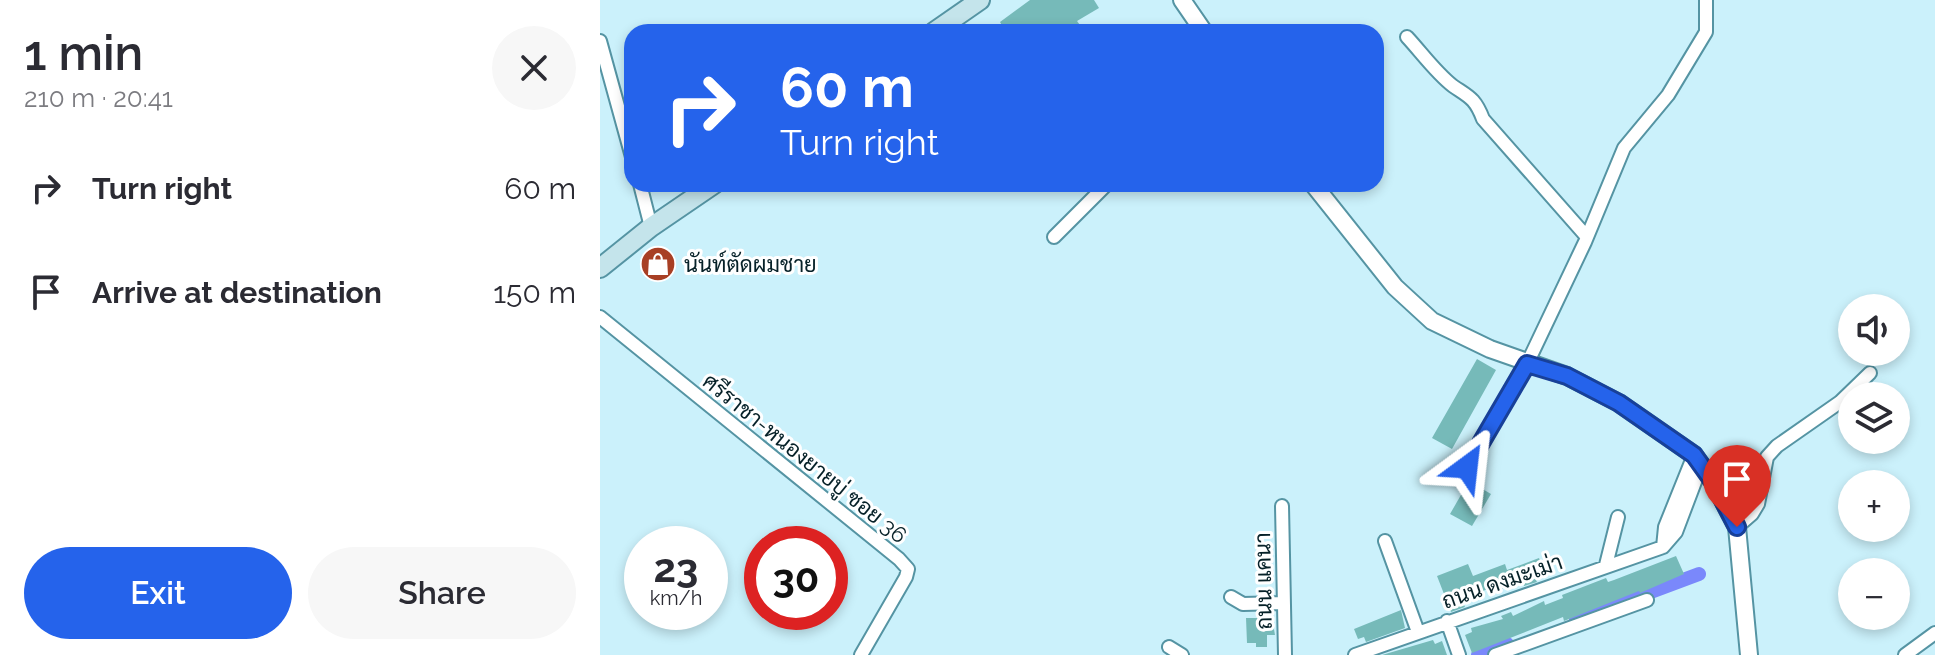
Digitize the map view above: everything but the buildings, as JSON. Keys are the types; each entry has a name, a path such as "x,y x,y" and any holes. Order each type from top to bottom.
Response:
{"main road":[{"path":"946,24 980,0"},
{"path":"600,268 651,227 702,192"}],"street":[{"path":"1182,0 1198,24"},
{"path":"1467,467 1527,364 1587,237 1624,148 1668,95 1706,32 1706,0"},
{"path":"1407,37 1452,85 1464,91 1477,104 1483,119 1587,237"},
{"path":"600,41 624,128"},
{"path":"642,192 651,227"},
{"path":"1054,237 1099,192"},
{"path":"1319,192 1395,287 1432,321 1490,349 1567,376 1619,403 1697,461 1714,483 1737,527 1749,655"},
{"name":"ศรีราชา-หนองยายบู่ ซอย 36","path":"600,317 908,569 861,655"},
{"path":"1737,527 1758,504 1767,457 1777,446 1840,402 1870,373"},
{"name":"ถนน ดงมะเม่า","path":"1355,655 1663,547 1665,527 1697,461"},
{"name":"ถนน แคนา","path":"1282,506 1285,655"},
{"path":"1606,565 1618,517"},
{"path":"1385,541 1418,632"},
{"path":"1231,597 1243,604 1282,603"},
{"path":"1495,655 1647,600"},
{"path":"1447,621 1459,654"},
{"path":"1905,655 1935,633"},
{"path":"1169,647 1182,655"}],"waterway":[{"path":"1576,620 1699,574"},
{"path":"1478,655 1507,644"}],"place":[{"name":"นันท์ตัดผมชาย","path":"658,264"}],"route":[{"path":"1467,467 1527,364 1567,376 1619,403 1694,455 1714,483 1737,527"}]}
